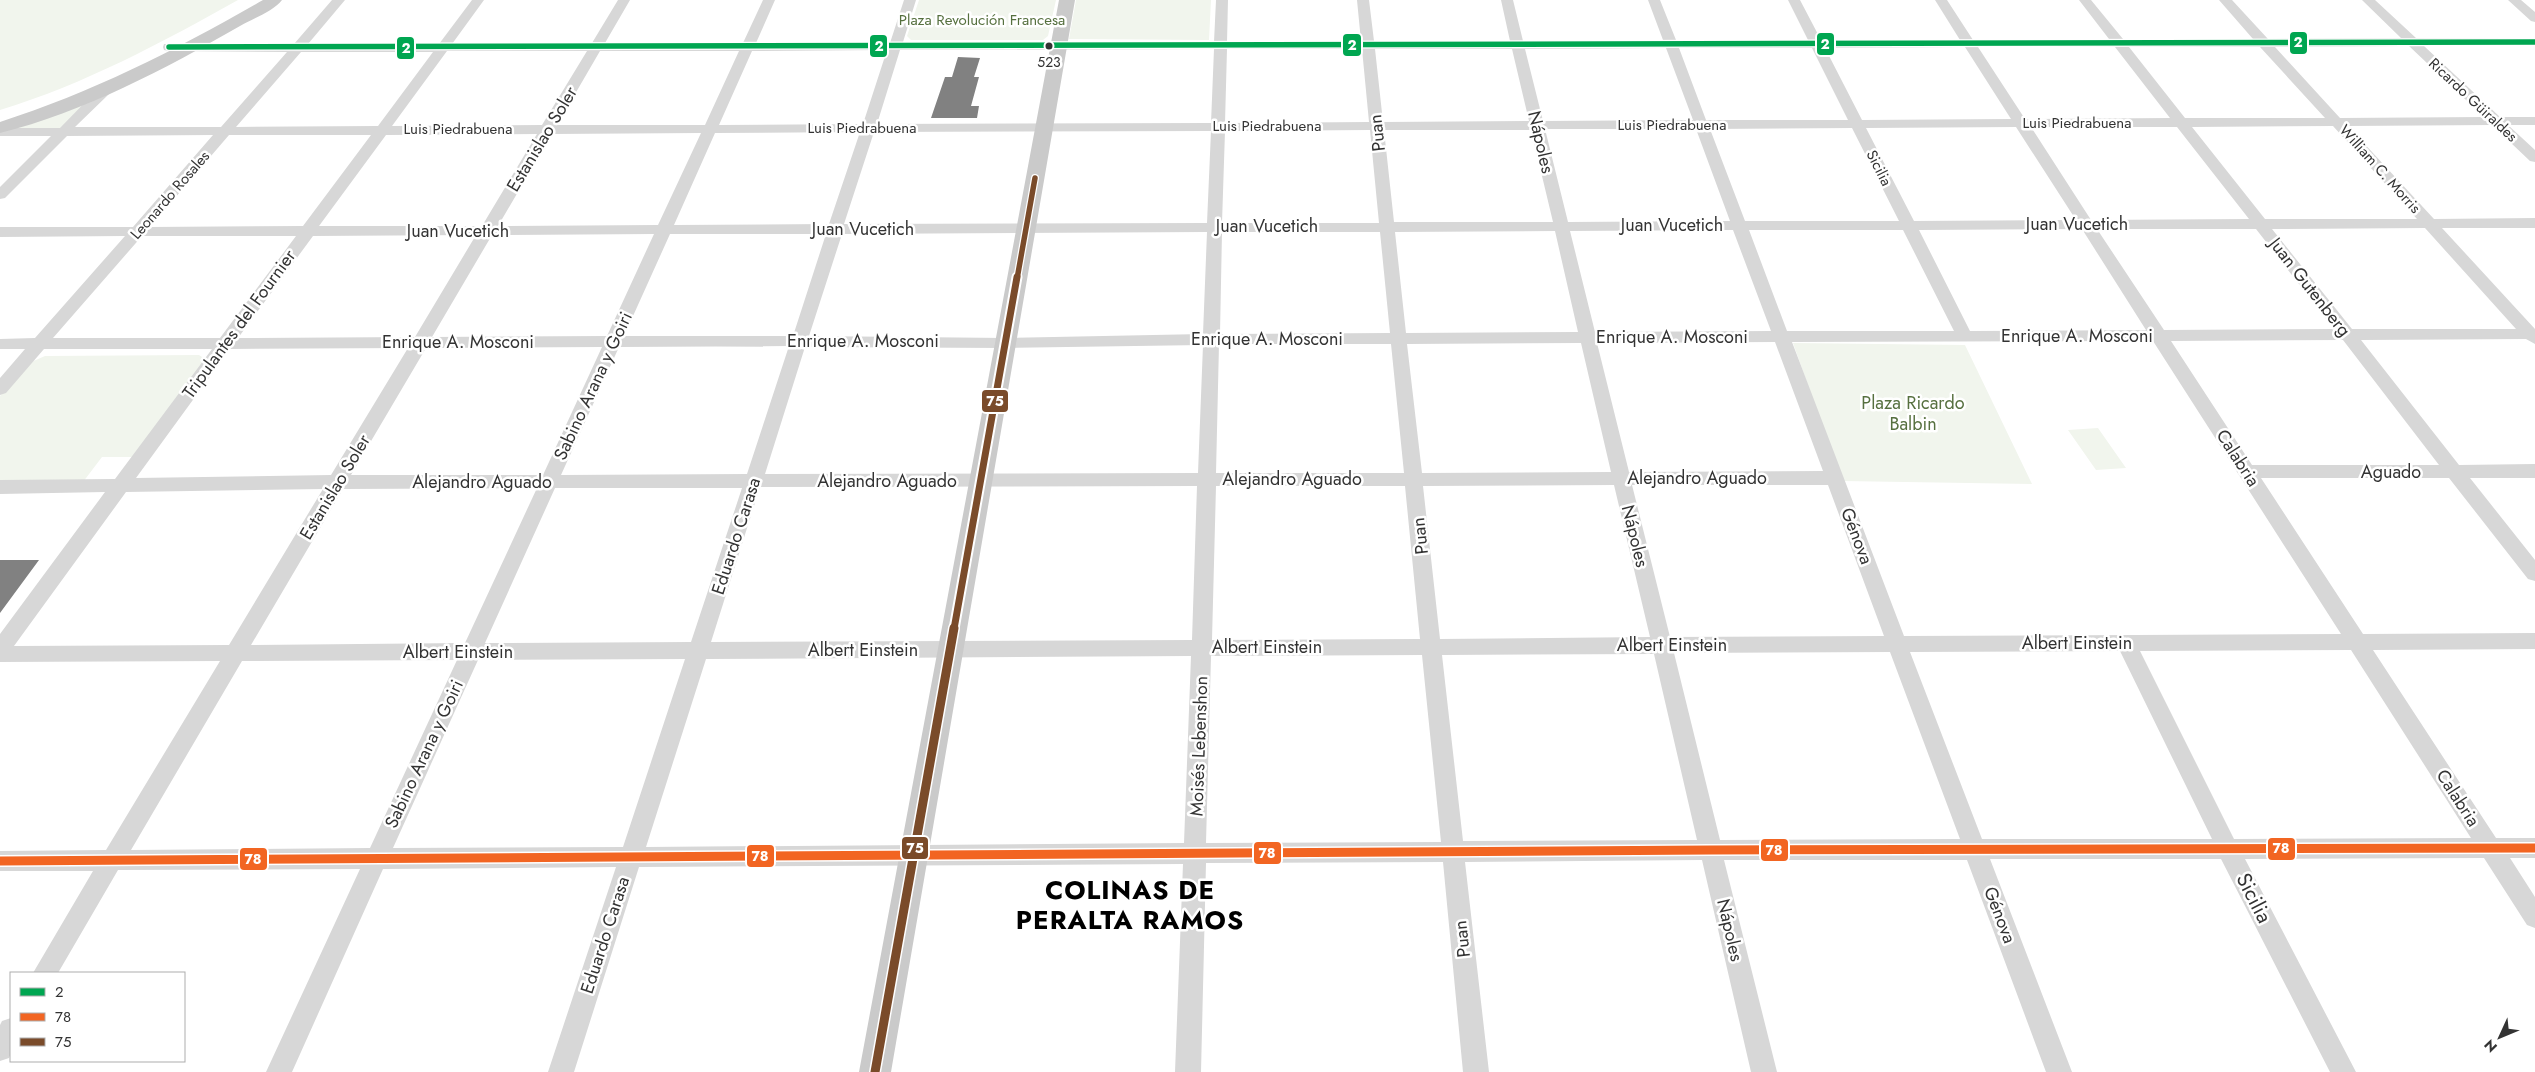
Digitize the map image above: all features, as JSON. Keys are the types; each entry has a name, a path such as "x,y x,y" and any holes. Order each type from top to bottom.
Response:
{"main road":[{"path":"0,116 79,89 169,47 251,0"},
{"path":"0,128 104,91 191,48 274,0"},
{"path":"874,1072 979,480 1006,343 1067,0"}],"street":[{"name":"Leonardo Rosales","path":"0,389 339,0"},
{"name":"Tripulantes del Fournier","path":"0,649 123,485 306,232 478,0"},
{"name":"Estanislao Soler","path":"46,972 624,0"},
{"name":"Sabino Arana y Goiri","path":"278,1072 770,0"},
{"name":"Eduardo Carasa","path":"561,1072 910,0"},
{"name":"Moisés Lebenshon","path":"1188,1072 1222,0"},
{"name":"Puan","path":"1363,0 1476,1072"},
{"name":"Nápoles","path":"1506,0 1764,1072"},
{"name":"Génova","path":"1654,0 2059,1072"},
{"name":"Sicilia","path":"1794,0 1965,336"},
{"name":"Calabria","path":"1941,0 2535,917"},
{"name":"Juan Gutenberg","path":"2085,0 2535,574"},
{"name":"William C. Morris","path":"2225,0 2534,336"},
{"name":"Ricardo Güiraldes","path":"2368,0 2535,158"},
{"path":"2514,0 2535,18"},
{"path":"169,47 2535,42"},
{"path":"0,195 104,91"},
{"name":"Luis Piedrabuena","path":"0,132 2535,121"},
{"name":"Juan Vucetich","path":"0,232 1739,224 2535,223"},
{"name":"Enrique A. Mosconi","path":"0,344 613,341 1006,343 1399,338 2534,336"},
{"name":"Aguado","path":"2247,472 2535,472"},
{"name":"Alejandro Aguado","path":"0,487 338,482 1835,478"},
{"name":"Albert Einstein","path":"0,654 2535,641"},
{"name":"Sicilia","path":"2126,643 2228,849 2343,1072"},
{"path":"0,861 1710,850 2535,848"},
{"path":"0,1049 10,1032"}],"green space":[{"path":"0,0 238,0 151,47 92,75 31,100 0,110"},
{"name":"Plaza Revolución Francesa","path":"919,0 1056,0 1048,36 1043,40 911,40 907,36"},
{"path":"1076,0 1211,0 1209,40 1069,39"},
{"path":"89,102 60,130 16,128"},
{"name":"Plaza Ricardo Balbin","path":"1793,343 1965,345 2032,484 1842,481"},
{"path":"199,355 205,359 136,457 102,457 83,482 0,483 0,396 29,363 45,356"},
{"path":"2098,428 2126,468 2096,470 2068,430"}],"building":[{"path":"958,57 980,58 974,77 979,77 971,106 979,106 977,118 931,118 945,77 952,77"},
{"path":"0,560 39,560 0,613"}],"transit line":[{"name":"2","path":"169,47 2535,42"},
{"name":"75","path":"875,1072 1035,178"},
{"name":"78","path":"0,861 1710,850 2535,848"}],"place":[{"name":"523","path":"1049,46"}],"district":[{"name":"COLINAS DE PERALTA RAMOS","path":"1130,905"}]}
